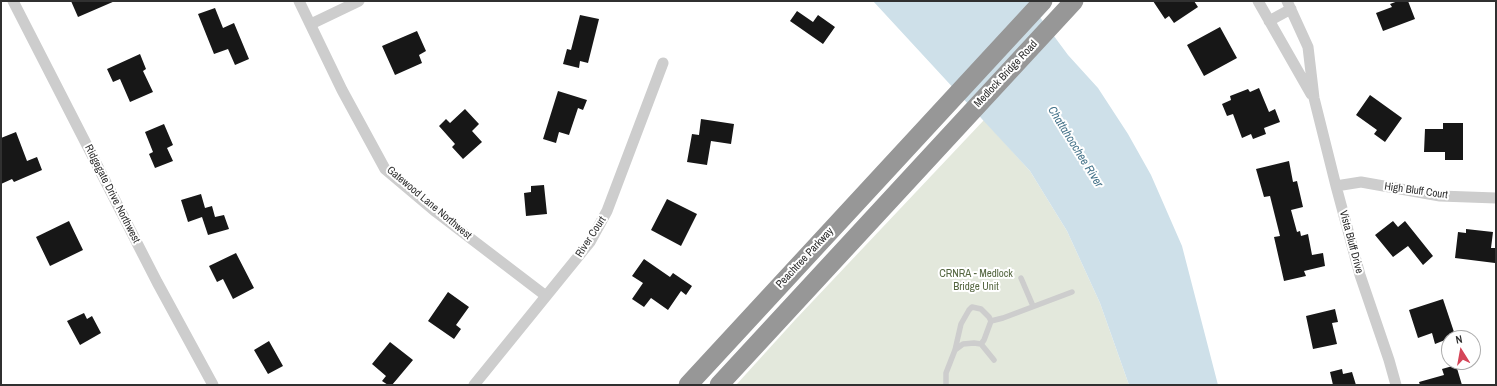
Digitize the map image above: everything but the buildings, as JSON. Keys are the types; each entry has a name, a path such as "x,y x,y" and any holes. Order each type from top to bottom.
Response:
{"highway":[{"name":"Medlock Bridge Road","path":"922,131 1043,1"},
{"name":"Medlock Bridge Road","path":"939,147 1074,1"},
{"name":"Peachtree Parkway","path":"688,385 922,131"},
{"name":"Peachtree Parkway","path":"719,385 939,147"}],"street":[{"name":"Ridgegate Drive Northwest","path":"13,1 157,282 213,385"},
{"name":"Gatewood Lane Northwest","path":"299,1 342,90 385,169 436,212 546,296"},
{"path":"311,24 359,1"},
{"name":"Vista Bluff Drive","path":"1258,1 1314,98"},
{"path":"1269,21 1289,5"},
{"name":"Vista Bluff Drive","path":"1289,5 1308,47 1314,98 1336,186 1360,275 1396,385"},
{"name":"River Court","path":"474,385 590,242 607,211 663,63"},
{"name":"High Bluff Court","path":"1336,186 1361,182 1440,196 1496,198"}],"lane":[{"path":"1021,278 1033,306"},
{"path":"991,321 1003,318 1072,292"},
{"path":"946,385 946,373 955,350 961,324 969,310 972,307 981,309 991,321"},
{"path":"981,344 991,321"},
{"path":"955,350 964,344 981,344 994,360"}],"green space":[{"name":"CRNRA - Medlock Bridge Unit","path":"984,120 1030,171 1067,231 1100,303 1129,385 736,385 795,320"}],"water":[{"name":"Chattahoochee River","path":"873,1 1028,1 1068,55 1098,88 1128,134 1151,175 1182,246 1218,385 1129,385 1100,303 1067,231 1030,171"}]}
